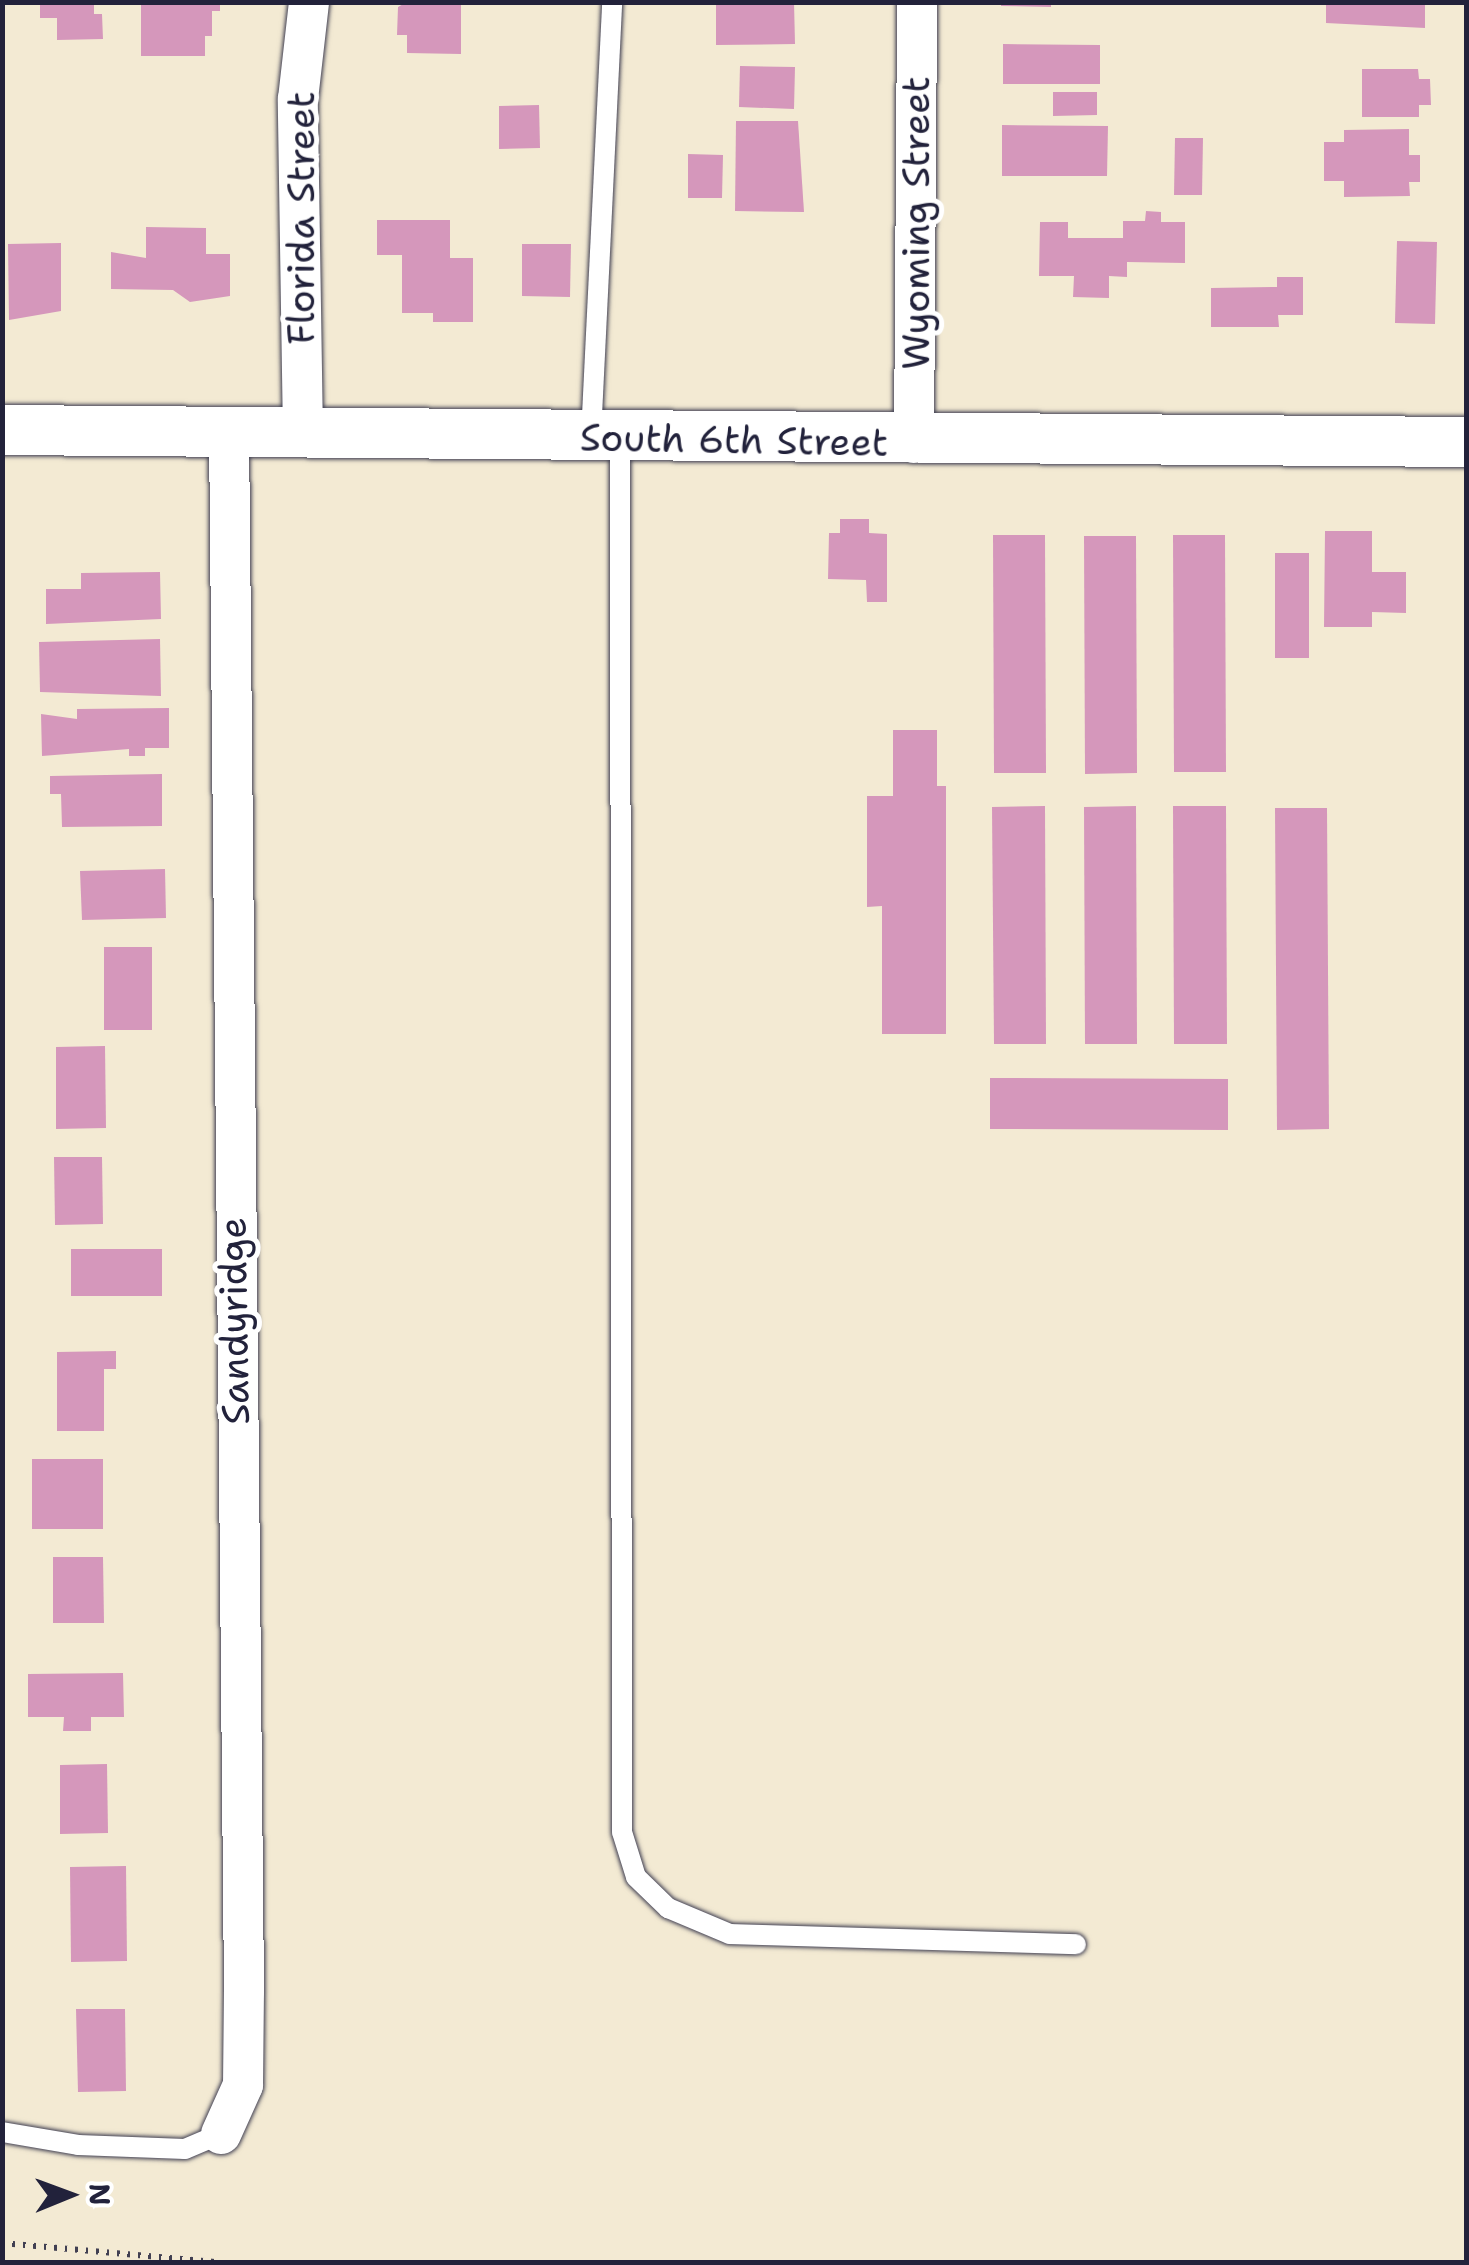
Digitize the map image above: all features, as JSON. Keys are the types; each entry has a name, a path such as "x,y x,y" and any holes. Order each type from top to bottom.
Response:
{"street":[{"name":"Florida Street","path":"303,434 298,99 309,2"},
{"name":"Wyoming Street","path":"914,442 918,2"},
{"name":"South 6th Street","path":"2,430 914,442 1466,442"},
{"name":"Sandyridge","path":"221,2134 241,2098 244,2010 229,433"}],"lane":[{"path":"612,2 605,438 622,1832 636,1878 668,1908 730,1934 1076,1944"},
{"path":"2,2132 78,2145 186,2148 221,2134"}],"path":[{"path":"2,2243 215,2262"}],"building":[{"path":"40,2 94,2 94,14 102,14 103,39 57,40 57,18 40,18"},
{"path":"141,2 220,2 220,11 212,11 212,36 205,36 205,56 141,56"},
{"path":"407,2 461,2 461,54 407,53 407,35 397,35 398,7"},
{"path":"716,2 794,2 795,44 716,45"},
{"path":"1001,2 1051,2 1051,7 1001,6"},
{"path":"1326,2 1425,2 1425,28 1326,23"},
{"path":"1003,44 1100,45 1100,84 1003,84"},
{"path":"740,66 795,67 794,109 739,107"},
{"path":"1362,69 1418,69 1419,79 1430,79 1431,105 1419,105 1419,117 1362,117"},
{"path":"1053,92 1097,92 1097,115 1053,116"},
{"path":"539,105 540,148 499,149 499,106"},
{"path":"736,121 798,121 804,212 735,211"},
{"path":"1002,125 1108,126 1107,176 1002,176"},
{"path":"1409,129 1409,155 1420,155 1420,182 1409,182 1410,196 1344,197 1344,181 1324,181 1324,142 1344,142 1344,130"},
{"path":"1175,138 1203,138 1202,195 1174,195"},
{"path":"688,154 723,155 722,198 688,198"},
{"path":"1146,211 1161,212 1161,222 1185,222 1185,263 1127,262 1127,277 1109,276 1109,298 1073,297 1074,276 1039,276 1040,222 1068,222 1068,238 1123,238 1123,221 1145,221"},
{"path":"377,220 450,220 450,258 473,258 473,322 433,322 433,313 402,313 402,255 377,255"},
{"path":"146,227 206,228 206,254 230,254 230,296 190,302 173,290 111,289 111,252 146,258"},
{"path":"1397,241 1437,242 1435,324 1395,323"},
{"path":"61,243 61,311 9,320 8,244"},
{"path":"522,244 571,244 570,297 522,296"},
{"path":"1277,277 1303,277 1303,315 1278,315 1279,327 1211,327 1211,288 1277,287"},
{"path":"840,519 869,519 869,533 887,534 887,602 867,602 866,580 828,579 829,533 840,533"},
{"path":"1325,531 1372,531 1372,572 1406,572 1406,613 1372,612 1372,627 1324,627"},
{"path":"993,535 1045,535 1046,773 994,773"},
{"path":"1173,535 1225,535 1226,772 1174,772"},
{"path":"1084,536 1136,536 1137,773 1085,774"},
{"path":"1275,553 1309,553 1309,658 1275,658"},
{"path":"160,572 161,619 46,624 46,589 81,589 81,573"},
{"path":"160,639 161,696 40,692 39,642"},
{"path":"169,708 169,748 145,748 145,756 129,756 129,749 42,756 41,714 77,719 77,709"},
{"path":"893,730 937,730 937,786 946,786 946,1034 882,1034 882,906 867,907 867,796 893,796"},
{"path":"162,774 162,826 62,827 61,794 50,794 50,776"},
{"path":"1045,806 1046,1044 994,1044 992,807"},
{"path":"1136,806 1137,1044 1085,1044 1084,807"},
{"path":"1173,806 1226,806 1227,1044 1174,1044"},
{"path":"1275,808 1327,808 1329,1129 1277,1130"},
{"path":"165,869 166,918 82,920 80,871"},
{"path":"104,947 152,947 152,1030 104,1030"},
{"path":"105,1046 106,1128 56,1129 56,1047"},
{"path":"990,1078 1228,1079 1228,1130 990,1129"},
{"path":"54,1157 102,1157 103,1224 55,1225"},
{"path":"71,1249 162,1249 162,1296 71,1296"},
{"path":"116,1351 116,1369 104,1369 104,1431 57,1431 57,1352"},
{"path":"32,1459 103,1459 103,1529 32,1529"},
{"path":"53,1557 103,1557 104,1623 53,1623"},
{"path":"123,1673 124,1717 91,1717 91,1731 63,1731 64,1717 28,1717 28,1674"},
{"path":"107,1764 108,1833 60,1834 60,1765"},
{"path":"126,1866 127,1961 71,1962 70,1867"},
{"path":"76,2009 125,2009 126,2091 78,2092"}]}
